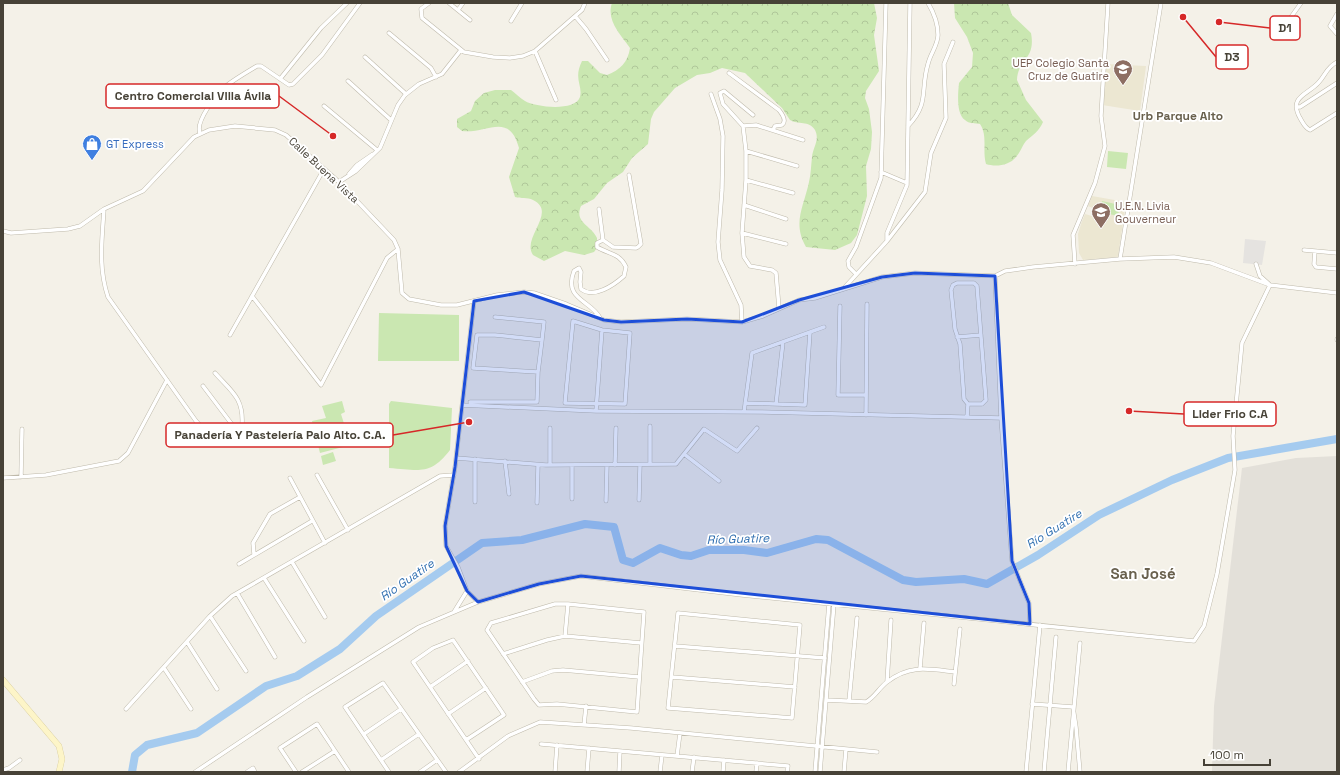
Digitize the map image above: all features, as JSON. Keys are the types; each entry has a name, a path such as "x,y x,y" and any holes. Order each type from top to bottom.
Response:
{"main road":[{"path":"3,680 59,746 62,759 59,772"}],"street":[{"path":"280,79 316,33 347,3"},
{"path":"200,134 198,126 202,118 220,92 227,85 259,66 290,85 322,55 360,3"},
{"path":"429,3 421,9 422,18 461,50 466,53 500,58 519,57 535,51 582,10 585,3"},
{"path":"449,3 470,20"},
{"path":"458,10 463,3"},
{"path":"511,21 522,3"},
{"path":"856,274 849,267 848,261 856,247 881,178 886,3"},
{"path":"887,241 887,233 907,183 910,3"},
{"path":"908,126 918,116 922,107 928,63 938,37 934,13 928,3"},
{"path":"1075,264 1073,235 1095,183 1105,146 1101,116 1108,3"},
{"path":"1120,259 1161,3"},
{"path":"1290,31 1286,24 1301,3"},
{"path":"1337,14 1330,27 1337,34"},
{"path":"575,16 586,29 607,60"},
{"path":"389,33 431,68 436,77"},
{"path":"845,288 887,241 925,192 931,153 946,118 944,64 953,42"},
{"path":"339,182 349,174 356,171 378,150 400,101 406,94 419,84 444,72 461,50"},
{"path":"535,51 556,100"},
{"path":"365,58 406,94"},
{"path":"1337,62 1328,68 1317,84 1300,97 1297,107 1297,112 1301,121 1310,130 1337,113"},
{"path":"729,73 780,110 784,123 782,125 775,126 773,130"},
{"path":"348,81 391,120"},
{"path":"1297,107 1300,107 1337,83"},
{"path":"752,115 724,91 720,93 723,104 743,126 746,151 746,180 742,233 744,257 750,266 772,270 777,275 779,308"},
{"path":"711,94 720,119 723,136 722,190 718,242 720,260 740,305 742,322"},
{"path":"324,106 378,150"},
{"path":"743,126 756,125 803,140"},
{"name":"Calle Buena Vista","path":"3,231 11,233 74,228 104,210 143,190 178,152 200,134 209,130 235,126 275,130 286,135 339,182 394,240 398,249 402,293 409,299 441,305 457,305 497,295 534,293 600,318 621,322 687,319 742,322 763,316 779,308 882,277 916,273 994,276 1005,271 1120,259 1174,257 1202,261 1270,285 1337,293"},
{"path":"746,151 797,166"},
{"path":"230,335 324,169"},
{"path":"881,172 907,183"},
{"path":"599,209 603,240 613,247 636,248 641,244 629,175"},
{"path":"746,180 792,193"},
{"path":"744,205 786,219"},
{"path":"104,210 100,266 108,297 208,435 221,443 237,445 249,443"},
{"path":"742,233 786,244"},
{"path":"600,318 574,293 572,281 574,271 579,268 581,272 581,289 587,292 598,291 614,284 624,276 626,267 621,259 598,247 597,243 603,240"},
{"path":"252,296 321,385 388,258 398,249"},
{"path":"1304,250 1337,253"},
{"path":"1315,251 1314,264 1316,267 1337,269"},
{"path":"195,772 307,698 419,627 478,602 539,584 581,576 829,604 1194,641 1204,626 1217,574 1235,465 1233,436 1242,343 1270,285 1260,276 1256,264"},
{"path":"994,276 1001,418 1012,561 1029,603 1030,624"},
{"path":"967,417 968,404 963,396 960,344 955,329 951,290 953,285 957,283 974,283 977,286 986,400 982,404 968,404"},
{"path":"474,301 454,475 445,526 446,546 458,567 467,591 478,602"},
{"path":"866,415 867,304"},
{"path":"840,306 838,395 866,395"},
{"path":"470,402 538,402 538,372 544,322 495,317"},
{"path":"573,321 602,330 630,333 625,404 565,403 573,321"},
{"path":"744,412 752,353 824,327"},
{"path":"596,411 602,330"},
{"path":"745,403 805,405 810,332"},
{"path":"473,368 477,335 494,335 542,340"},
{"path":"957,337 981,335"},
{"path":"776,404 783,342"},
{"path":"466,368 538,372"},
{"path":"215,373 237,397 242,405 242,425 237,431 221,443"},
{"path":"3,478 46,475 119,461 128,453 167,380"},
{"path":"202,386 237,431"},
{"path":"462,405 596,411 744,412 1001,418"},
{"path":"650,426 650,464"},
{"path":"550,428 550,465"},
{"path":"615,465 616,428"},
{"path":"456,458 538,465 676,464 704,429 737,451 757,428"},
{"path":"20,477 22,429"},
{"path":"684,454 719,481"},
{"path":"475,459 475,502"},
{"path":"505,461 509,494"},
{"path":"639,500 640,464"},
{"path":"537,504 538,465"},
{"path":"572,465 572,499"},
{"path":"606,501 607,465"},
{"path":"317,475 348,530"},
{"path":"126,709 210,616 237,594 440,476 454,475"},
{"path":"290,478 325,543"},
{"path":"254,554 253,543 265,520 270,514 300,497"},
{"path":"238,564 312,520"},
{"path":"292,562 325,617"},
{"path":"264,578 304,641"},
{"path":"454,612 467,591"},
{"path":"237,594 276,657"},
{"path":"555,604 568,604 644,612 637,712 586,706 557,704 539,705 486,630 491,623 555,604"},
{"path":"565,636 568,604"},
{"path":"815,772 829,604"},
{"path":"820,772 834,604"},
{"path":"678,613 800,625 792,718 668,708 675,646 678,613"},
{"path":"210,616 246,671"},
{"path":"849,701 857,618"},
{"path":"887,682 891,620"},
{"path":"920,668 924,623"},
{"path":"1026,772 1040,625"},
{"path":"954,684 960,628"},
{"path":"503,654 565,636 642,643"},
{"path":"1044,772 1056,637"},
{"path":"466,740 504,715 453,640 426,653 413,662 430,686 448,714 479,759"},
{"path":"187,642 218,688"},
{"path":"1068,772 1080,643"},
{"path":"675,646 825,658"},
{"path":"430,686 468,661"},
{"path":"164,668 191,709"},
{"path":"826,700 866,702 887,682 902,673 920,668 955,672"},
{"path":"522,682 552,671 563,670 639,677"},
{"path":"672,677 795,687"},
{"path":"389,772 345,707 383,683 446,772"},
{"path":"448,714 486,688"},
{"path":"1032,704 1073,707"},
{"path":"584,725 586,706"},
{"path":"1073,707 1080,772"},
{"path":"364,734 402,709"},
{"path":"459,772 479,759 508,736 540,722 680,733 876,752"},
{"path":"296,772 280,748 317,724 350,772"},
{"path":"677,756 680,733"},
{"path":"381,760 419,734"},
{"path":"542,744 788,766 787,772"},
{"path":"555,772 557,745"},
{"path":"587,772 589,748"},
{"path":"302,772 335,750"},
{"path":"844,772 846,750"},
{"path":"618,772 620,751"},
{"path":"660,772 662,755"},
{"path":"692,772 694,757"},
{"path":"3,770 9,768 20,760"},
{"path":"420,772 437,760"},
{"path":"723,772 724,760"},
{"path":"756,772 757,763"},
{"path":"247,772 253,768 255,772"}],"highlighted area":[{"path":"915,273 995,276 1012,561 1029,603 1030,624 581,576 539,584 478,602 467,591 446,546 445,526 455,467 474,301 524,292 604,320 621,322 687,319 742,322 799,300 882,277"}],"shaded area":[{"name":"UEP Colegio Santa Cruz de Guatire","path":"1105,64 1146,66 1140,111 1102,105"},
{"name":"U.E.N. Livia Gouverneur","path":"1092,196 1126,202 1118,257 1083,260 1079,253 1078,234 1081,224 1085,214 1092,216 1095,209 1088,206"},
{"path":"1245,239 1266,241 1262,265 1243,263"},
{"path":"1337,456 1337,772 1212,772 1214,706 1242,468 1296,458"}],"green space":[{"path":"612,3 874,3 877,18 874,35 879,71 866,91 865,98 869,109 872,132 871,149 866,166 867,196 857,235 851,243 835,250 806,247 802,238 799,222 810,179 813,153 817,140 815,130 810,125 790,120 782,108 745,73 722,68 710,73 697,75 675,88 654,112 651,119 648,144 632,158 623,172 607,183 594,199 581,206 579,212 581,220 597,238 597,248 594,252 584,255 565,251 544,261 533,255 531,241 541,218 542,211 540,205 533,200 515,197 509,177 519,148 515,137 509,130 503,127 462,131 457,127 457,119 471,111 475,101 484,93 495,90 511,90 525,101 537,105 554,107 571,105 577,102 581,93 578,73 582,61 588,61 600,73 607,75 616,71 623,65 629,53 630,48 612,21"},
{"path":"954,3 1008,3 1012,15 1031,33 1031,49 1020,67 1017,80 1026,100 1043,122 1038,130 1026,141 1019,154 1006,164 986,164 984,154 984,133 980,124 970,123 962,117 960,113 958,103 959,83 972,67 973,53 967,37 955,18"},
{"path":"1108,151 1128,153 1126,169 1107,167"},
{"path":"1102,201 1120,205 1118,216 1100,212"},
{"path":"379,313 459,315 459,361 378,361"},
{"path":"342,401 345,412 341,414 346,430 316,438 312,421 326,418 322,406"},
{"path":"391,401 452,408 450,450 443,458 430,468 416,470 389,468 389,404"},
{"path":"340,434 343,447 320,453 317,441"},
{"path":"333,452 336,461 323,465 321,456"}],"waterway":[{"name":"Río Guatire","path":"132,772 135,755 147,745 197,733 266,686 297,676 340,649 376,616 482,543 522,540 585,524 614,527 623,560 633,563 660,548 681,555 691,556 709,550 744,550 767,553 816,539 828,540 903,580 916,582 964,579 987,584 1038,555 1099,515 1172,480 1228,458 1337,439"}],"place":[{"name":"D3","path":"1183,17"},
{"name":"D1","path":"1219,22"},
{"name":"UEP Colegio Santa Cruz de Guatire","path":"1123,86"},
{"name":"Centro Comercial Villa Ávila","path":"333,136"},
{"name":"GT Express","path":"92,161"},
{"name":"U.E.N. Livia Gouverneur","path":"1101,229"},
{"name":"Lider Frio C.A","path":"1129,411"},
{"name":"Panadería Y Pastelería Palo Alto. C.A.","path":"469,422"}],"district":[{"name":"Urb Parque Alto","path":"1178,116"},
{"name":"San José","path":"1143,574"}]}
